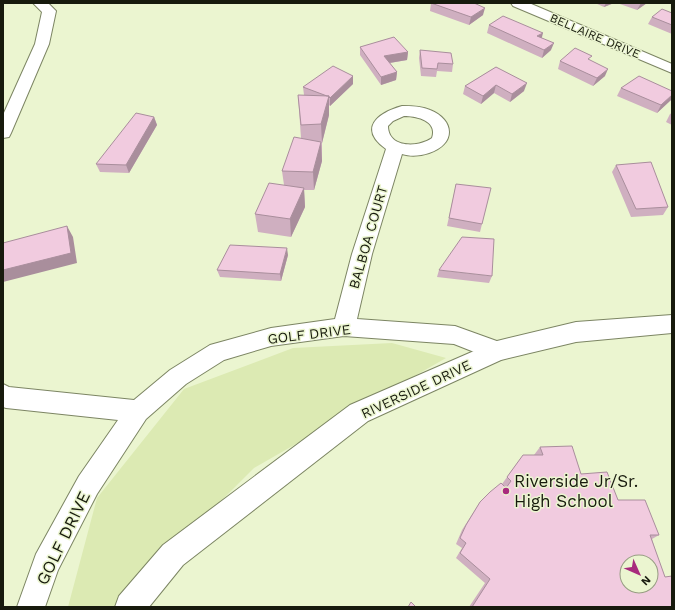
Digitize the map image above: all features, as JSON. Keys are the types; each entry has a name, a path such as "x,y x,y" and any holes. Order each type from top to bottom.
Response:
{"main road":[{"name":"RIVERSIDE DRIVE","path":"130,607 173,555 359,413 497,351 576,332 672,324"}],"street":[{"path":"3,133 42,44 49,11 40,3"},
{"name":"BELLAIRE DRIVE","path":"518,3 672,68"},
{"name":"BALBOA COURT","path":"344,327 362,254 395,148"},
{"name":"GOLF DRIVE","path":"31,607 46,564 88,485 138,411 178,377 218,352 271,337 344,327 455,335 497,351"},
{"path":"3,395 6,397 138,411"}],"green space":[{"path":"392,343 446,358 254,468 115,607 68,607 97,498 184,389 293,348"}],"building":[{"path":"431,3 474,3 485,8 471,17"},
{"path":"662,9 672,13 672,25 652,17"},
{"path":"503,16 543,33 537,36 554,43 544,50 489,25"},
{"path":"394,37 408,52 384,56 397,72 381,77 360,47"},
{"path":"575,48 592,56 588,59 608,69 597,78 560,61"},
{"path":"420,50 451,53 453,64 438,63 437,69 422,68"},
{"path":"333,66 353,76 330,98 329,96 303,87"},
{"path":"496,67 527,83 512,94 496,85 483,96 465,86"},
{"path":"639,76 672,91 672,95 661,105 621,88"},
{"path":"298,95 329,96 321,124 301,125"},
{"path":"136,113 154,117 126,165 96,164"},
{"path":"294,137 321,142 313,172 282,171"},
{"path":"651,162 668,207 636,209 616,165"},
{"path":"269,183 304,188 290,219 255,214"},
{"path":"456,184 491,188 482,224 449,218"},
{"path":"67,226 71,253 3,270 3,243"},
{"path":"462,237 494,239 492,276 439,270"},
{"path":"230,245 287,248 280,274 217,270"},
{"path":"572,446 581,474 607,472 618,500 645,500 659,535 650,535 657,554 619,554 619,594 659,594 659,560 665,577 672,576 672,607 472,607 490,579 460,553 466,543 460,538 466,525 480,502 490,492 501,483 506,488 511,481 507,477 523,455 543,455 540,447"},
{"path":"411,602 416,607 408,607"}],"place":[{"name":"Riverside Jr/Sr. High School","path":"506,491"}]}
